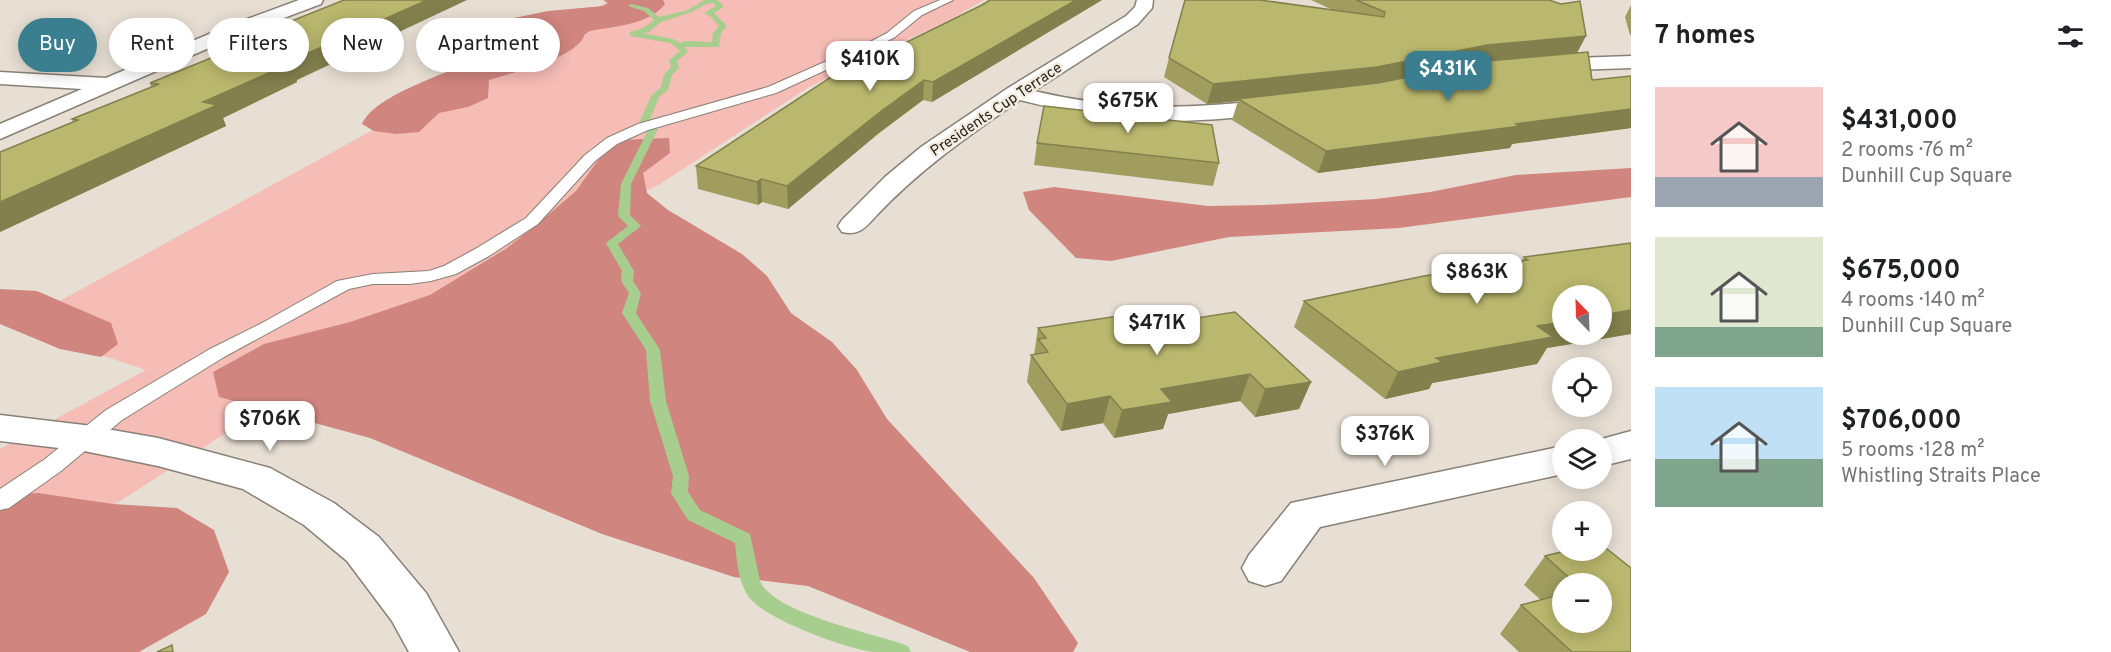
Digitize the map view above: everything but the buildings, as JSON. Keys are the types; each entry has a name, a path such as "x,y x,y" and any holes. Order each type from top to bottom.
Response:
{"street":[{"path":"0,132 219,35 315,0"},
{"name":"Presidents Cup Terrace","path":"852,226 894,182 930,152 1132,20 1143,8 1145,0"},
{"path":"1526,67 1562,63 1631,62"},
{"path":"0,78 110,84"},
{"path":"1017,93 1081,108 1148,116 1209,114 1301,103"},
{"path":"0,428 84,438 158,452 256,478 319,514 363,549 409,607 434,652"},
{"path":"1612,450 1631,445"},
{"path":"1265,568 1306,514 1552,462"}],"lane":[{"path":"0,501 53,465 114,415 217,352 269,327 343,285 373,279 410,279 431,276 450,270 483,252 532,221 599,148 627,133 772,90 874,44 898,30 918,13 948,0"}],"shaded area":[{"path":"603,0 663,0 665,4 658,11 641,20 590,31 585,34 580,43 560,56 560,18 514,18 548,11 603,6 608,3"},
{"path":"611,0 984,0 951,19 809,87 660,184 460,283 0,578 0,449 146,370 14,326 479,72 560,72 560,28"},
{"path":"446,72 517,72 489,80 488,98 468,107 439,113 419,132 396,134 374,131 362,124 370,113 383,102"},
{"path":"669,138 670,153 643,173 647,193 668,210 742,254 767,276 791,313 832,342 857,370 887,419 1034,578 1078,643 1073,652 970,652 808,586 734,577 602,534 370,438 219,397 213,372 264,344 350,322 430,295 507,248 542,220 576,191 603,153 620,140"},
{"path":"1631,168 1631,197 1399,228 1229,237 1111,261 1076,258 1029,210 1023,192 1054,187 1208,206 1265,205 1376,199 1430,192 1516,175"},
{"path":"0,289 37,291 111,323 118,344 101,357 60,349 0,324"},
{"path":"38,493 113,504 177,508 214,530 229,572 206,614 139,652 0,652 0,495"}],"waterway":[{"path":"681,46 685,43 716,45 717,33 723,26 714,15 708,13 721,6 713,0"},
{"path":"658,20 690,11 704,2 712,1"},
{"path":"631,6 646,9 658,20"},
{"path":"658,20 646,30 633,34 673,41 681,46"},
{"path":"681,46 684,52 673,60 675,68 668,74 665,88 655,96 644,123 653,129 626,184 624,216 635,226 612,243 628,271 627,281 635,293 629,313 653,350 658,401 681,476 679,493 694,515 744,539 750,581 756,593 766,603 802,620 901,652"}]}
